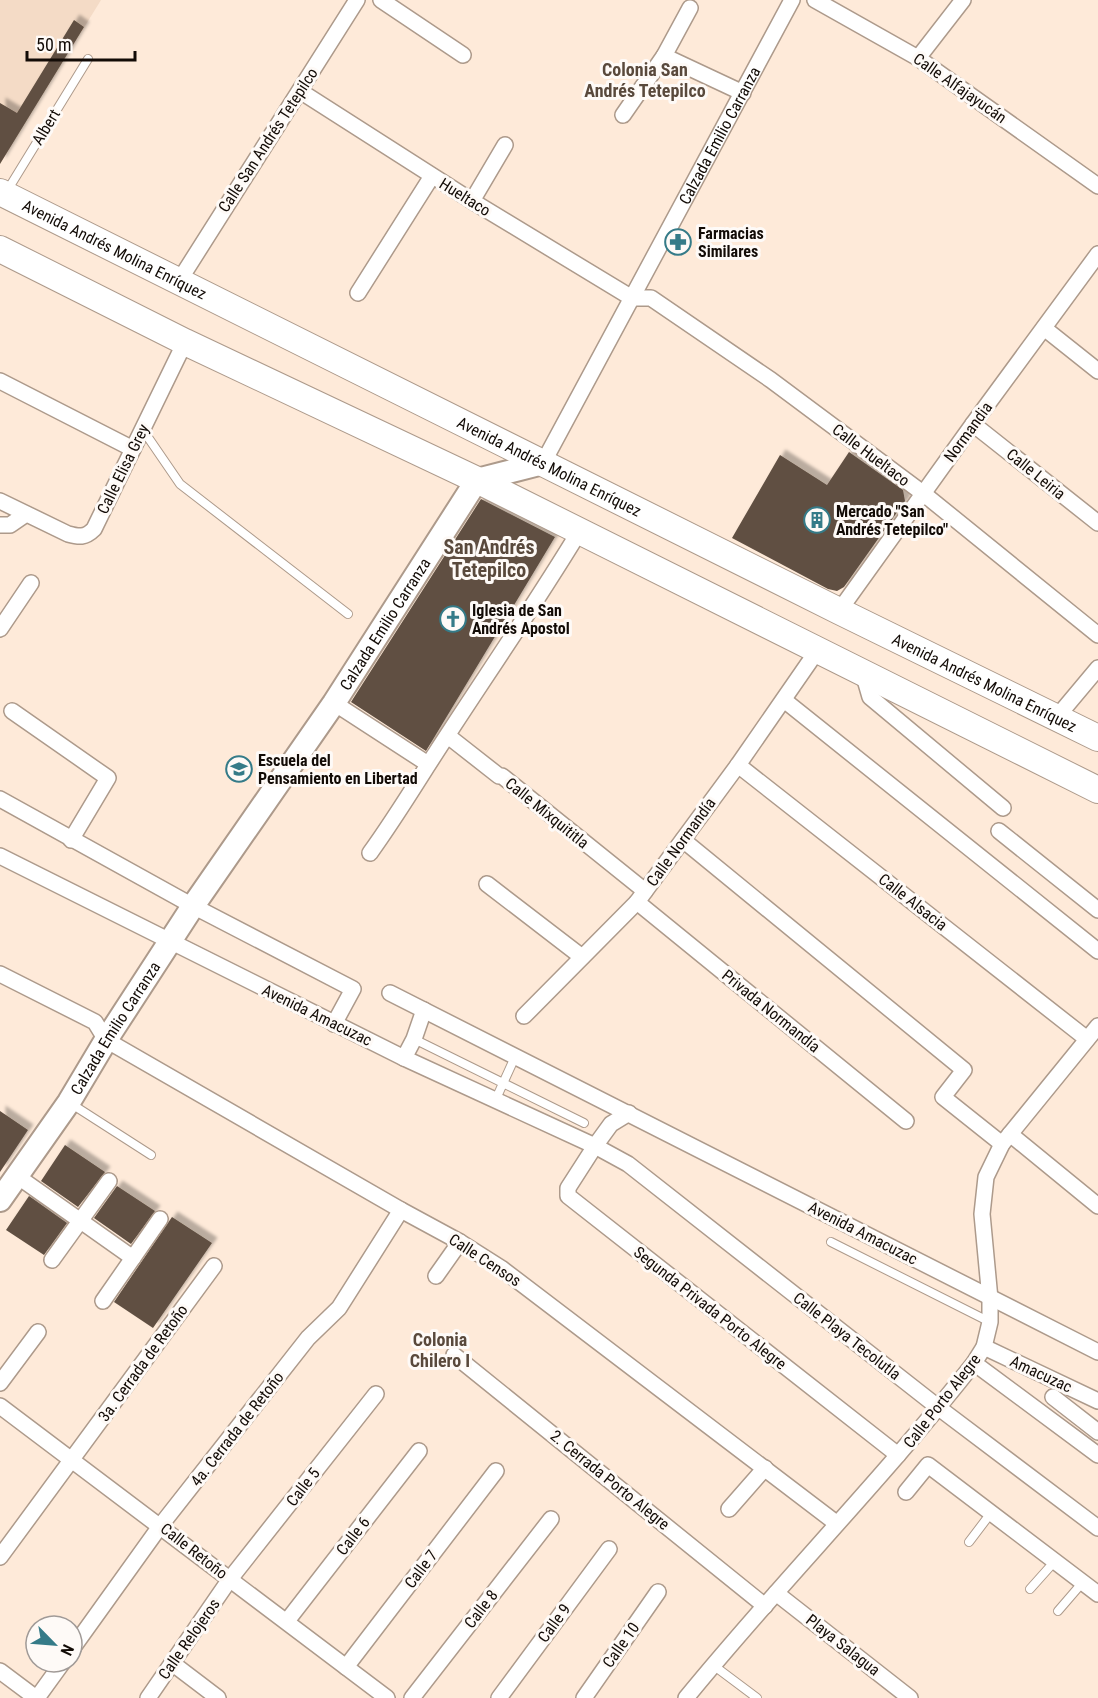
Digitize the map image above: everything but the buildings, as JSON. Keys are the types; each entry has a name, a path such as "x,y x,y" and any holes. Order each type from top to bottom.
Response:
{"main road":[{"name":"Avenida Andrés Molina Enríquez","path":"2,193 1098,738"},
{"path":"0,249 185,342 477,480 1098,790"}],"street":[{"name":"Calle San Andrés Tetepilco","path":"179,280 357,0"},
{"path":"381,0 463,55"},
{"name":"Calzada Emilio Carranza","path":"543,463 792,0"},
{"name":"Calle Alfajayucán","path":"815,0 918,58 1098,186"},
{"path":"918,58 963,0"},
{"path":"623,115 664,56 690,8"},
{"path":"664,56 743,93"},
{"name":"Hueltaco","path":"300,92 472,201 632,298"},
{"path":"472,201 505,145"},
{"path":"358,293 432,176"},
{"name":"Normandia","path":"839,611 1098,254"},
{"name":"Calle Hueltaco","path":"632,298 651,298 771,380 924,494 1098,635"},
{"path":"1044,328 1098,371"},
{"name":"Calle Elisa Grey","path":"26,514 79,537 87,536 94,529 185,342"},
{"path":"0,381 134,449"},
{"name":"Calle Leiria","path":"973,424 1098,523"},
{"path":"477,480 543,463"},
{"name":"Calzada Emilio Carranza","path":"0,1200 69,1102 106,1040 193,906 334,703 477,480"},
{"path":"0,501 26,514 10,525 0,525"},
{"path":"370,853 540,598 579,532"},
{"path":"0,629 31,583"},
{"name":"Calle Normandía","path":"524,1016 641,897 738,765 817,651"},
{"path":"1057,717 1098,668"},
{"path":"863,673 870,696 1003,808"},
{"path":"784,700 1098,951"},
{"path":"334,703 429,764"},
{"path":"12,711 108,778 71,840"},
{"name":"Calle Mixquititla","path":"448,736 498,776 502,776 641,897"},
{"name":"Calle Alsacia","path":"738,765 1087,1039"},
{"path":"0,799 193,906 353,989 334,1023"},
{"path":"999,831 1098,910"},
{"path":"683,840 964,1070 944,1097 1098,1206"},
{"name":"Avenida Amacuzac","path":"0,856 404,1058 594,1146"},
{"path":"487,884 582,957"},
{"name":"Privada Normandía","path":"641,897 906,1121"},
{"name":"Calle Censos","path":"0,974 95,1022 106,1040 460,1242 501,1268 836,1523"},
{"name":"Avenida Amacuzac","path":"390,993 1098,1352"},
{"path":"404,1058 414,1039 424,1010"},
{"name":"Calle Porto Alegre","path":"686,1698 836,1523 939,1408 984,1347 990,1322 982,1214 986,1177 1006,1139 1098,1026"},
{"path":"594,1146 611,1124 629,1113"},
{"name":"Calle Playa Tecolutla","path":"594,1146 628,1164 939,1408 1098,1528"},
{"name":"Segunda Privada Porto Alegre","path":"594,1146 568,1188 568,1196 898,1455"},
{"path":"17,1176 133,1258"},
{"path":"52,1260 109,1181"},
{"name":"4a. Cerrada de Retoño","path":"84,1632 161,1525 308,1338 339,1308 401,1210"},
{"path":"103,1301 160,1219"},
{"path":"436,1276 460,1242"},
{"name":"3a. Cerrada de Retoño","path":"0,1557 214,1266"},
{"path":"0,1383 38,1332"},
{"name":"Amacuzac","path":"984,1347 1098,1401"},
{"name":"2. Cerrada Porto Alegre","path":"454,1355 765,1606"},
{"path":"974,1363 1098,1455"},
{"name":"Calle 5","path":"230,1579 376,1394"},
{"path":"1053,1397 1098,1432"},
{"name":"Calle Retoño","path":"0,1406 161,1525 387,1698"},
{"name":"Calle 6","path":"287,1621 419,1450"},
{"path":"906,1492 928,1465 1098,1594"},
{"path":"729,1509 765,1468"},
{"name":"Calle 7","path":"346,1667 496,1471"},
{"name":"Calle 8","path":"412,1698 551,1519"},
{"name":"Calle 9","path":"499,1698 609,1549"},
{"name":"Calle Relojeros","path":"148,1698 230,1579"},
{"name":"Calle 10","path":"584,1698 658,1592"},
{"name":"Playa Salagua","path":"776,1593 910,1698"},
{"path":"172,1663 218,1698"},
{"path":"0,1671 37,1698 54,1674"}],"lane":[{"name":"Albert","path":"2,193 88,59"},
{"path":"143,430 180,484 348,614"},
{"path":"414,1039 584,1123"},
{"path":"495,1101 515,1057"},
{"path":"69,1102 151,1155"},
{"path":"831,1242 990,1322"},
{"path":"969,1542 991,1513"},
{"path":"1030,1589 1055,1561"},
{"path":"1058,1611 1083,1582"},
{"path":"713,1665 757,1698"}],"shaded area":[{"path":"0,0 101,0 0,164"}],"place":[{"name":"Farmacias Similares","path":"678,242"},
{"name":"Mercado \"San Andrés Tetepilco\"","path":"817,520"},
{"name":"Iglesia de San Andrés Apostol","path":"453,619"},
{"name":"Escuela del Pensamiento en Libertad","path":"239,769"}],"district":[{"name":"Colonia San Andrés Tetepilco","path":"645,79"},
{"name":"San Andrés Tetepilco","path":"489,558"},
{"name":"Colonia Chilero I","path":"440,1349"}]}
